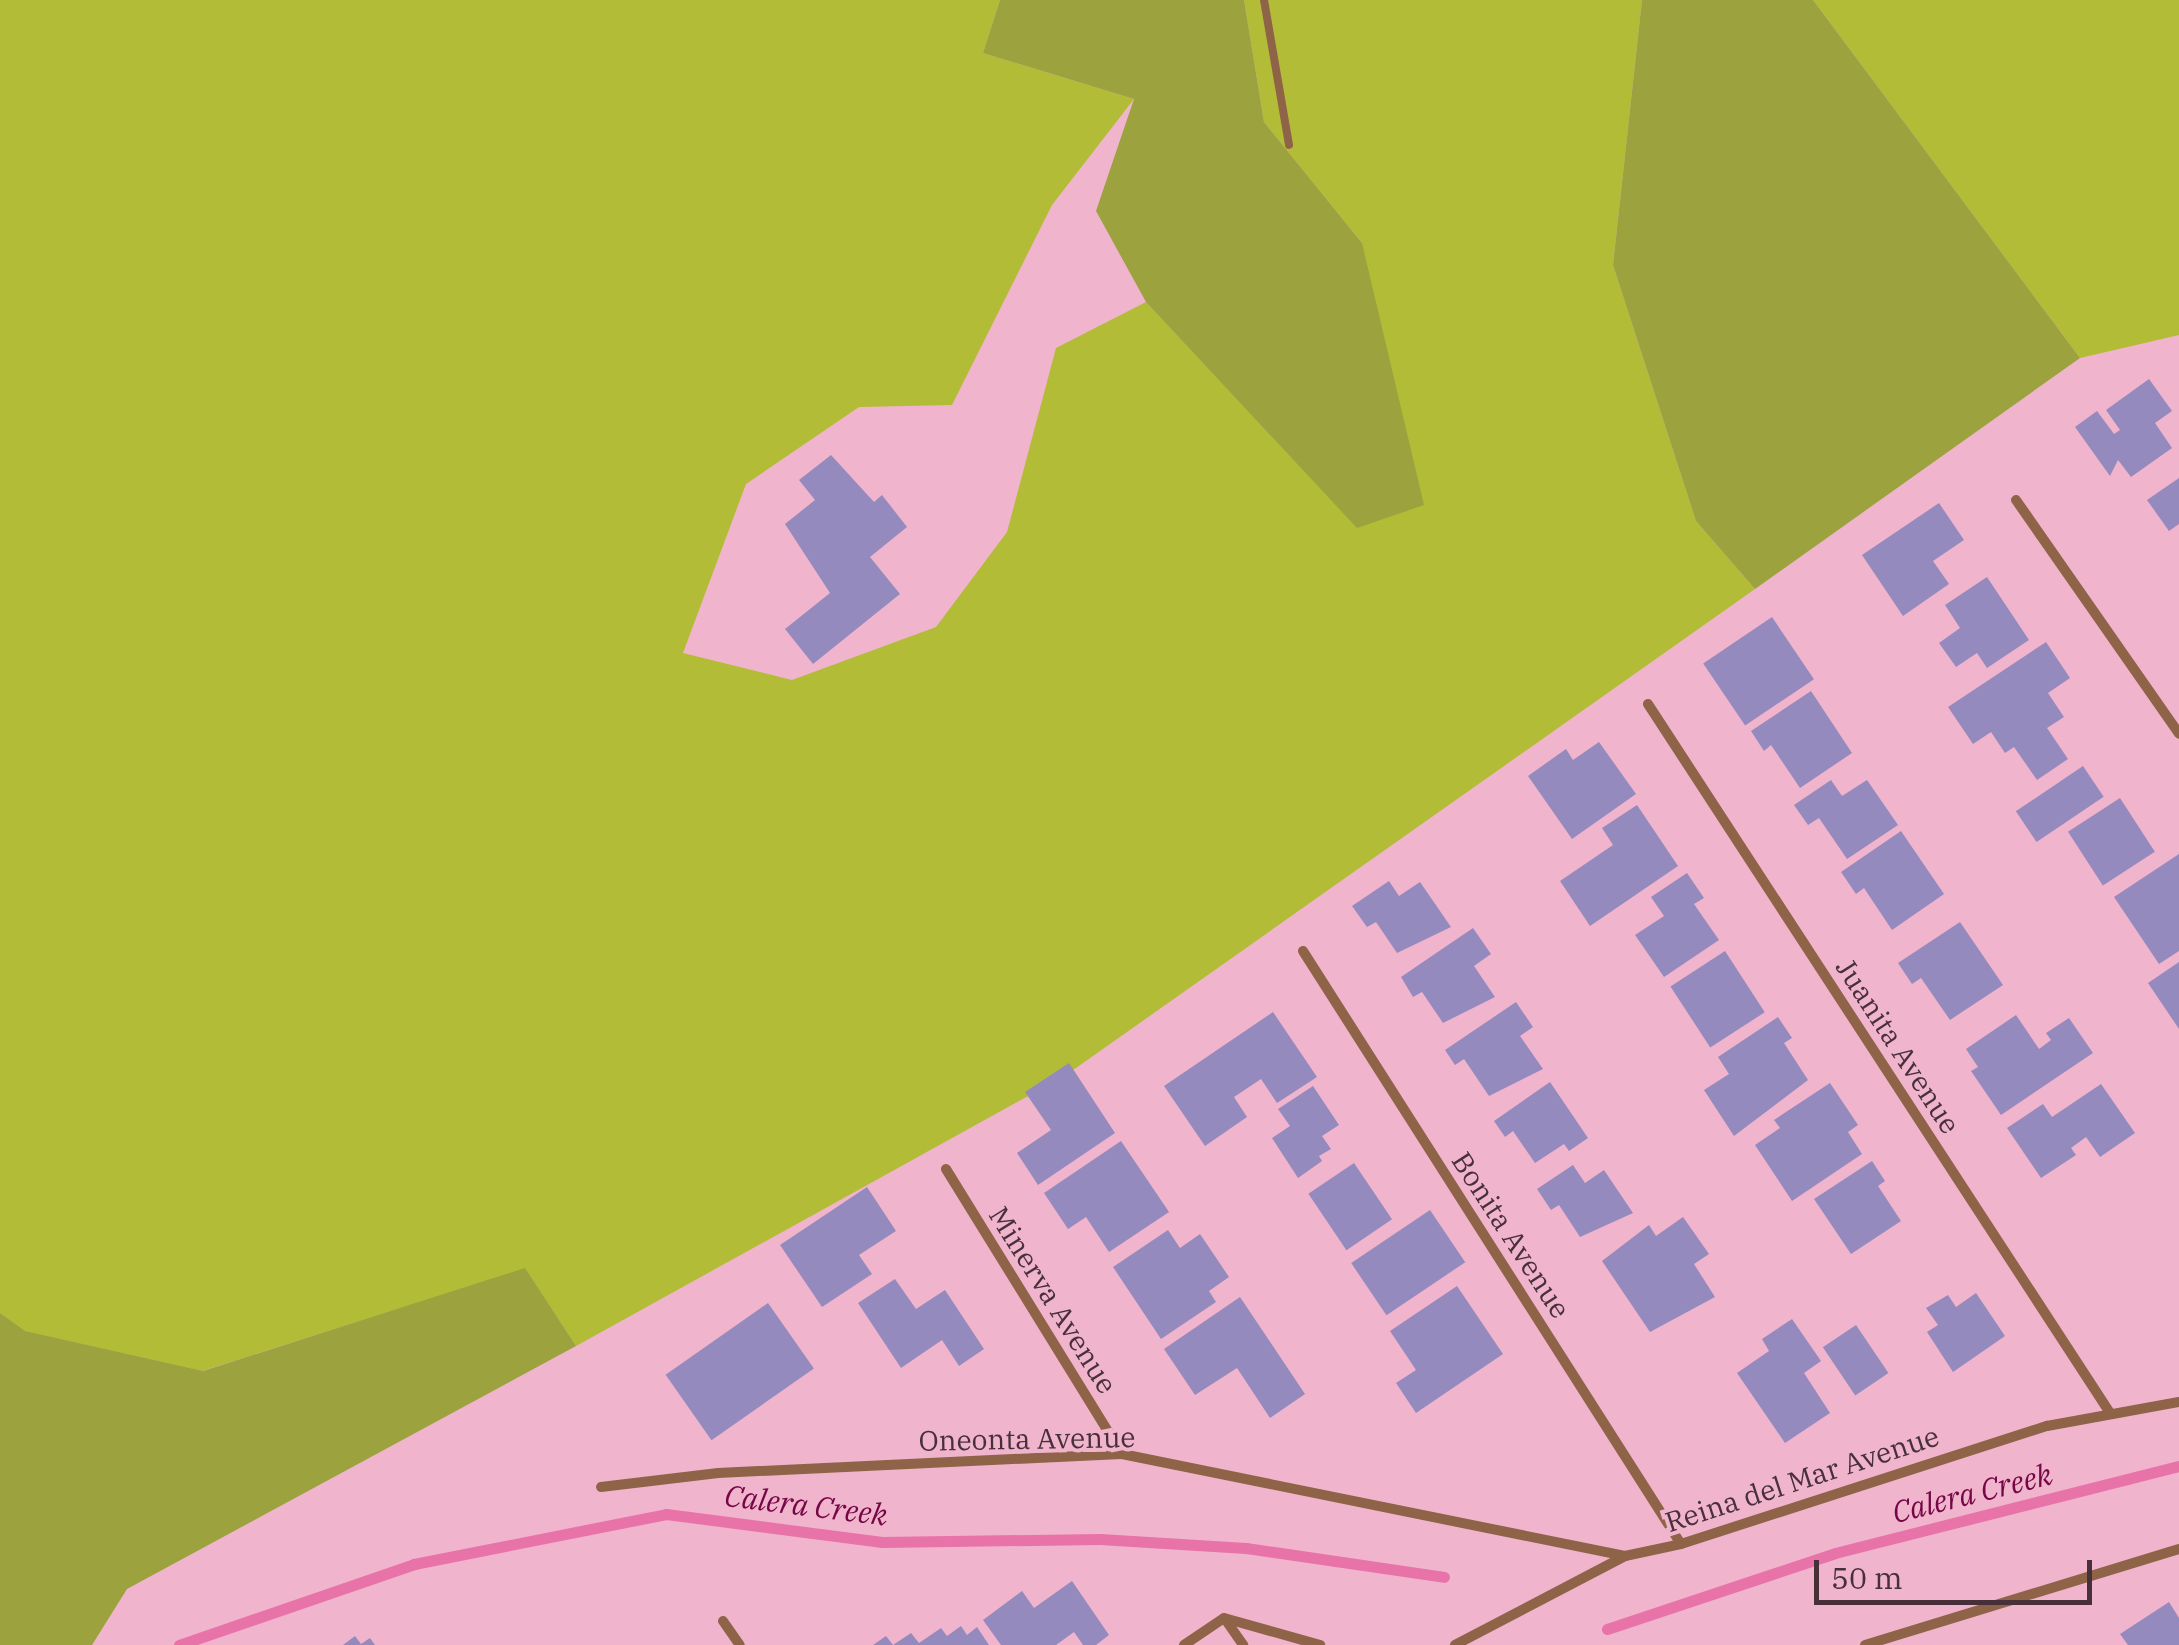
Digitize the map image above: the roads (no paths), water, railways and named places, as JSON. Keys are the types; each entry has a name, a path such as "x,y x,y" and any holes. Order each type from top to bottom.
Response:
{"street":[{"path":"2016,500 2179,734"},
{"name":"Juanita Avenue","path":"1648,704 2110,1413"},
{"name":"Bonita Avenue","path":"1303,951 1682,1544"},
{"name":"Minerva Avenue","path":"946,1168 1122,1454"},
{"name":"Reina del Mar Avenue","path":"1456,1645 1624,1556 1682,1544 1985,1444 2110,1413 2179,1402"},
{"name":"Oneonta Avenue","path":"601,1487 718,1473 1122,1454 1624,1556"},
{"path":"1866,1645 2179,1549"},
{"path":"1184,1645 1224,1618 1320,1645"},
{"path":"1224,1618 1243,1645"},
{"path":"723,1621 740,1645"}],"lane":[{"path":"1264,0 1289,145"}],"waterway":[{"name":"Calera Creek","path":"1607,1629 1835,1553 2179,1466"},
{"name":"Calera Creek","path":"179,1645 414,1564 666,1514 882,1542 1100,1539 1246,1548 1444,1577"}]}
